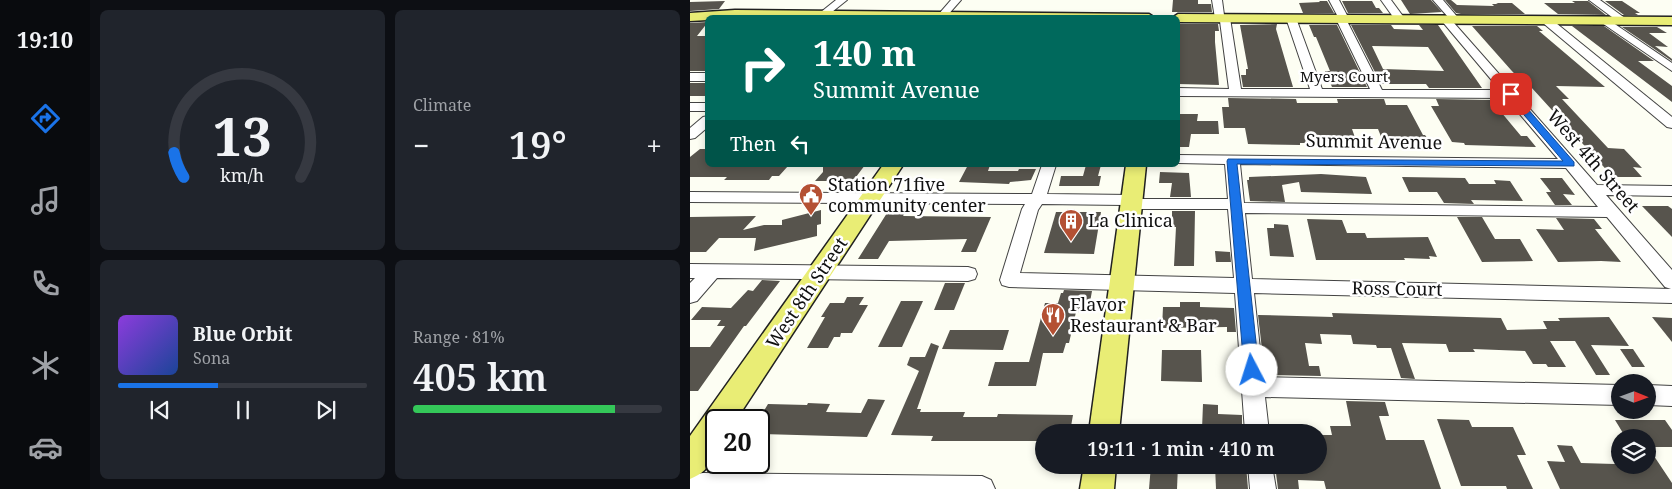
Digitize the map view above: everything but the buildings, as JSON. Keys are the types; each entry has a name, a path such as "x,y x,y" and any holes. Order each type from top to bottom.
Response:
{"main road":[{"path":"720,15 783,15"},
{"path":"690,17 705,16"},
{"path":"1180,18 1670,22"},
{"name":"West 8th Street","path":"728,409 893,167"},
{"path":"1105,424 1136,167"},
{"path":"690,463 705,441"},
{"path":"1097,489 1099,474"}],"street":[{"path":"832,15 842,0"},
{"path":"943,15 956,0"},
{"path":"1217,0 1236,93"},
{"path":"1334,0 1378,93"},
{"path":"1386,0 1400,19"},
{"name":"West 4th Street","path":"1438,0 1450,20 1511,94 1672,282"},
{"path":"1594,0 1624,21"},
{"path":"1291,18 1317,93"},
{"path":"1547,21 1672,124"},
{"path":"1606,21 1672,68"},
{"path":"690,77 705,77"},
{"name":"Myers Court","path":"1180,92 1511,94"},
{"path":"690,107 705,107"},
{"path":"690,135 705,122"},
{"name":"Summit Avenue","path":"1180,159 1570,164"},
{"path":"1232,161 1256,424"},
{"path":"1038,199 1048,167"},
{"path":"1592,190 1672,191"},
{"path":"690,197 1038,199 1236,206 1611,212"},
{"name":"Ross Court","path":"1038,199 1030,209 1009,280 1672,296"},
{"path":"690,271 968,274"},
{"path":"690,296 712,271"},
{"path":"1253,387 1611,395"},
{"path":"1656,396 1672,396"},
{"path":"1261,474 1263,489"},
{"path":"690,488 703,486 982,489"}],"place":[{"name":"Station 71five community center","path":"811,216"},
{"name":"La Clinica","path":"1071,242"},
{"name":"Flavor Restaurant & Bar","path":"1053,336"}],"route":[{"path":"1252,370 1232,161 1570,164 1511,94"}]}
